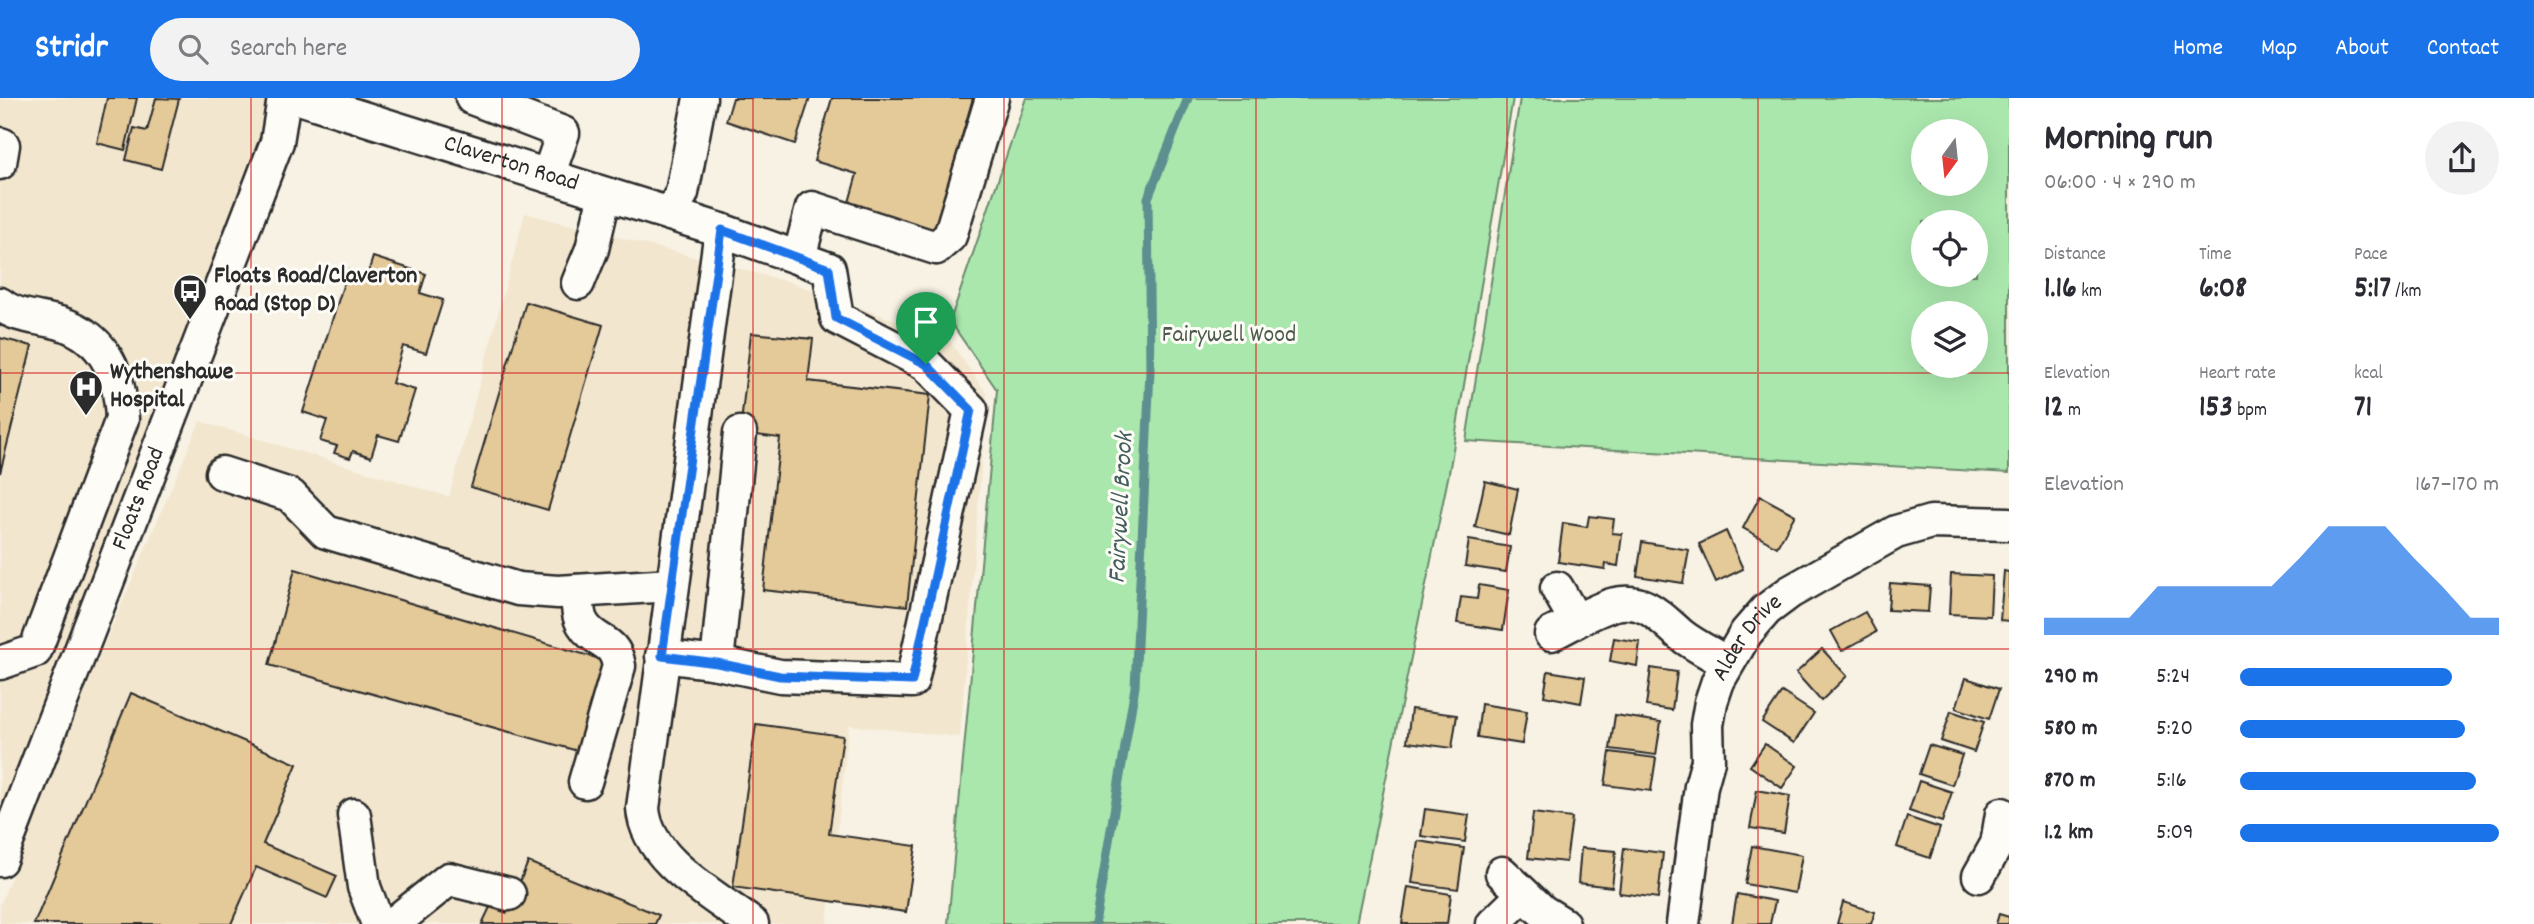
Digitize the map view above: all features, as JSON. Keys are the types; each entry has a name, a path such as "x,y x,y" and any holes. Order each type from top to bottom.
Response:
{"street":[{"name":"Floats Road","path":"0,860 10,804 277,142 284,98"},
{"name":"Claverton Road","path":"299,98 722,230 829,269 836,318 926,364 971,410 912,681 780,676 717,663"},
{"path":"472,98 563,133 548,176"},
{"path":"670,214 682,193 700,98"},
{"path":"799,258 812,208 936,248 950,236 992,98"},
{"path":"0,144 3,145 0,163"},
{"path":"578,283 592,249 605,194"},
{"path":"722,230 655,702 644,822 665,857 752,924"},
{"path":"0,663 35,651 122,419 121,391 104,351 72,326 3,308"},
{"path":"662,656 717,663 740,433"},
{"path":"222,472 290,495 326,532 518,589 568,591 672,585"},
{"name":"Alder Drive","path":"1683,924 1701,786 1708,761 1707,725 1714,691 1727,663 1746,633 1766,610 1790,592 1882,539 1931,522 2009,524"},
{"path":"1557,588 1564,628 1617,604 1637,604 1659,614 1681,635 1727,663"},
{"path":"568,591 584,627 613,647 619,666 585,782"},
{"path":"354,816 364,887 378,924"},
{"path":"1979,876 2003,835"},
{"path":"393,924 449,879 509,894"},
{"path":"1493,924 1513,884 1563,924"}],"shaded area":[{"name":"Wythenshawe Hospital","path":"0,98 284,98 21,806 0,801"},
{"path":"525,213 790,282 949,340 987,394 960,737 849,725 827,924 0,924 0,905 96,664 200,421 449,497"}],"green space":[{"name":"Fairywell Wood","path":"1026,98 1513,98 1449,473 1356,924 948,924 997,390 950,321"},
{"path":"1520,98 2009,98 2009,473 1466,441"}],"building":[{"path":"107,98 137,98 125,150 97,143"},
{"path":"156,98 179,99 161,169 126,160 134,128 147,131"},
{"path":"733,98 810,98 795,144 726,121"},
{"path":"832,98 973,98 935,231 848,206 857,174 814,161"},
{"path":"373,257 426,274 420,293 443,300 426,353 403,346 392,383 415,390 399,441 378,435 371,457 353,451 350,458 334,453 337,446 320,441 327,420 303,412 348,270 367,276"},
{"path":"526,302 603,325 548,510 471,487"},
{"path":"751,333 813,339 808,381 930,395 907,606 763,590 780,438 740,433"},
{"path":"0,338 32,346 0,473"},
{"path":"1485,481 1518,489 1509,535 1475,527"},
{"path":"1760,496 1795,515 1777,547 1743,528"},
{"path":"1589,516 1614,519 1612,533 1622,534 1618,566 1606,564 1605,569 1558,562 1563,523 1587,527"},
{"path":"1726,531 1743,569 1716,582 1699,544"},
{"path":"1469,540 1510,547 1506,572 1465,566"},
{"path":"1642,542 1689,550 1683,583 1637,576"},
{"path":"295,569 610,662 585,753 269,665"},
{"path":"2004,571 2009,572 2009,621 2000,620"},
{"path":"1951,574 1992,576 1990,616 1949,614"},
{"path":"1890,583 1930,586 1928,612 1888,610"},
{"path":"1479,585 1509,590 1503,630 1457,623 1461,597 1477,599"},
{"path":"1865,612 1876,632 1842,651 1831,631"},
{"path":"1614,638 1640,642 1637,666 1610,661"},
{"path":"1822,649 1847,676 1821,701 1796,673"},
{"path":"1651,668 1677,672 1672,710 1646,706"},
{"path":"1548,671 1585,677 1581,703 1544,696"},
{"path":"1966,678 1999,689 1989,719 1956,708"},
{"path":"1782,692 1814,713 1794,743 1762,722"},
{"path":"131,693 297,764 263,844 337,876 327,898 256,867 231,924 34,924"},
{"path":"1481,704 1527,711 1522,744 1477,737"},
{"path":"1411,709 1457,715 1452,748 1407,742"},
{"path":"1951,711 1984,722 1974,752 1941,741"},
{"path":"1615,715 1661,722 1656,755 1610,749"},
{"path":"756,724 843,736 829,834 916,846 906,912 733,887"},
{"path":"1765,744 1797,766 1782,788 1750,766"},
{"path":"1929,745 1962,755 1952,785 1919,774"},
{"path":"1610,752 1656,758 1651,791 1605,785"},
{"path":"1919,781 1952,792 1942,822 1909,811"},
{"path":"1757,790 1790,796 1784,833 1750,828"},
{"path":"1425,809 1469,815 1465,842 1421,836"},
{"path":"1533,813 1572,818 1566,862 1528,858"},
{"path":"1907,817 1940,828 1930,858 1897,847"},
{"path":"1418,841 1464,848 1458,889 1412,883"},
{"path":"1752,846 1802,855 1795,893 1745,884"},
{"path":"1581,848 1616,851 1612,887 1578,883"},
{"path":"1624,848 1663,853 1658,898 1619,893"},
{"path":"528,862 659,915 655,924 482,924 490,907 507,913"},
{"path":"1408,887 1451,894 1447,924 1402,924"},
{"path":"1737,894 1775,901 1770,924 1732,924"},
{"path":"1843,902 1875,912 1871,924 1837,924"},
{"path":"1999,914 2009,917 2009,924 1996,924"}],"waterway":[{"name":"Fairywell Brook","path":"1095,924 1135,687 1150,371 1148,198 1188,98"}],"place":[{"name":"Floats Road/Claverton Road (Stop D)","path":"190,321"},
{"name":"Wythenshawe Hospital","path":"86,417"}],"route":[{"path":"722,230 829,269 836,318 926,364 971,410 912,681 780,676 717,663 662,656 722,230"}]}
